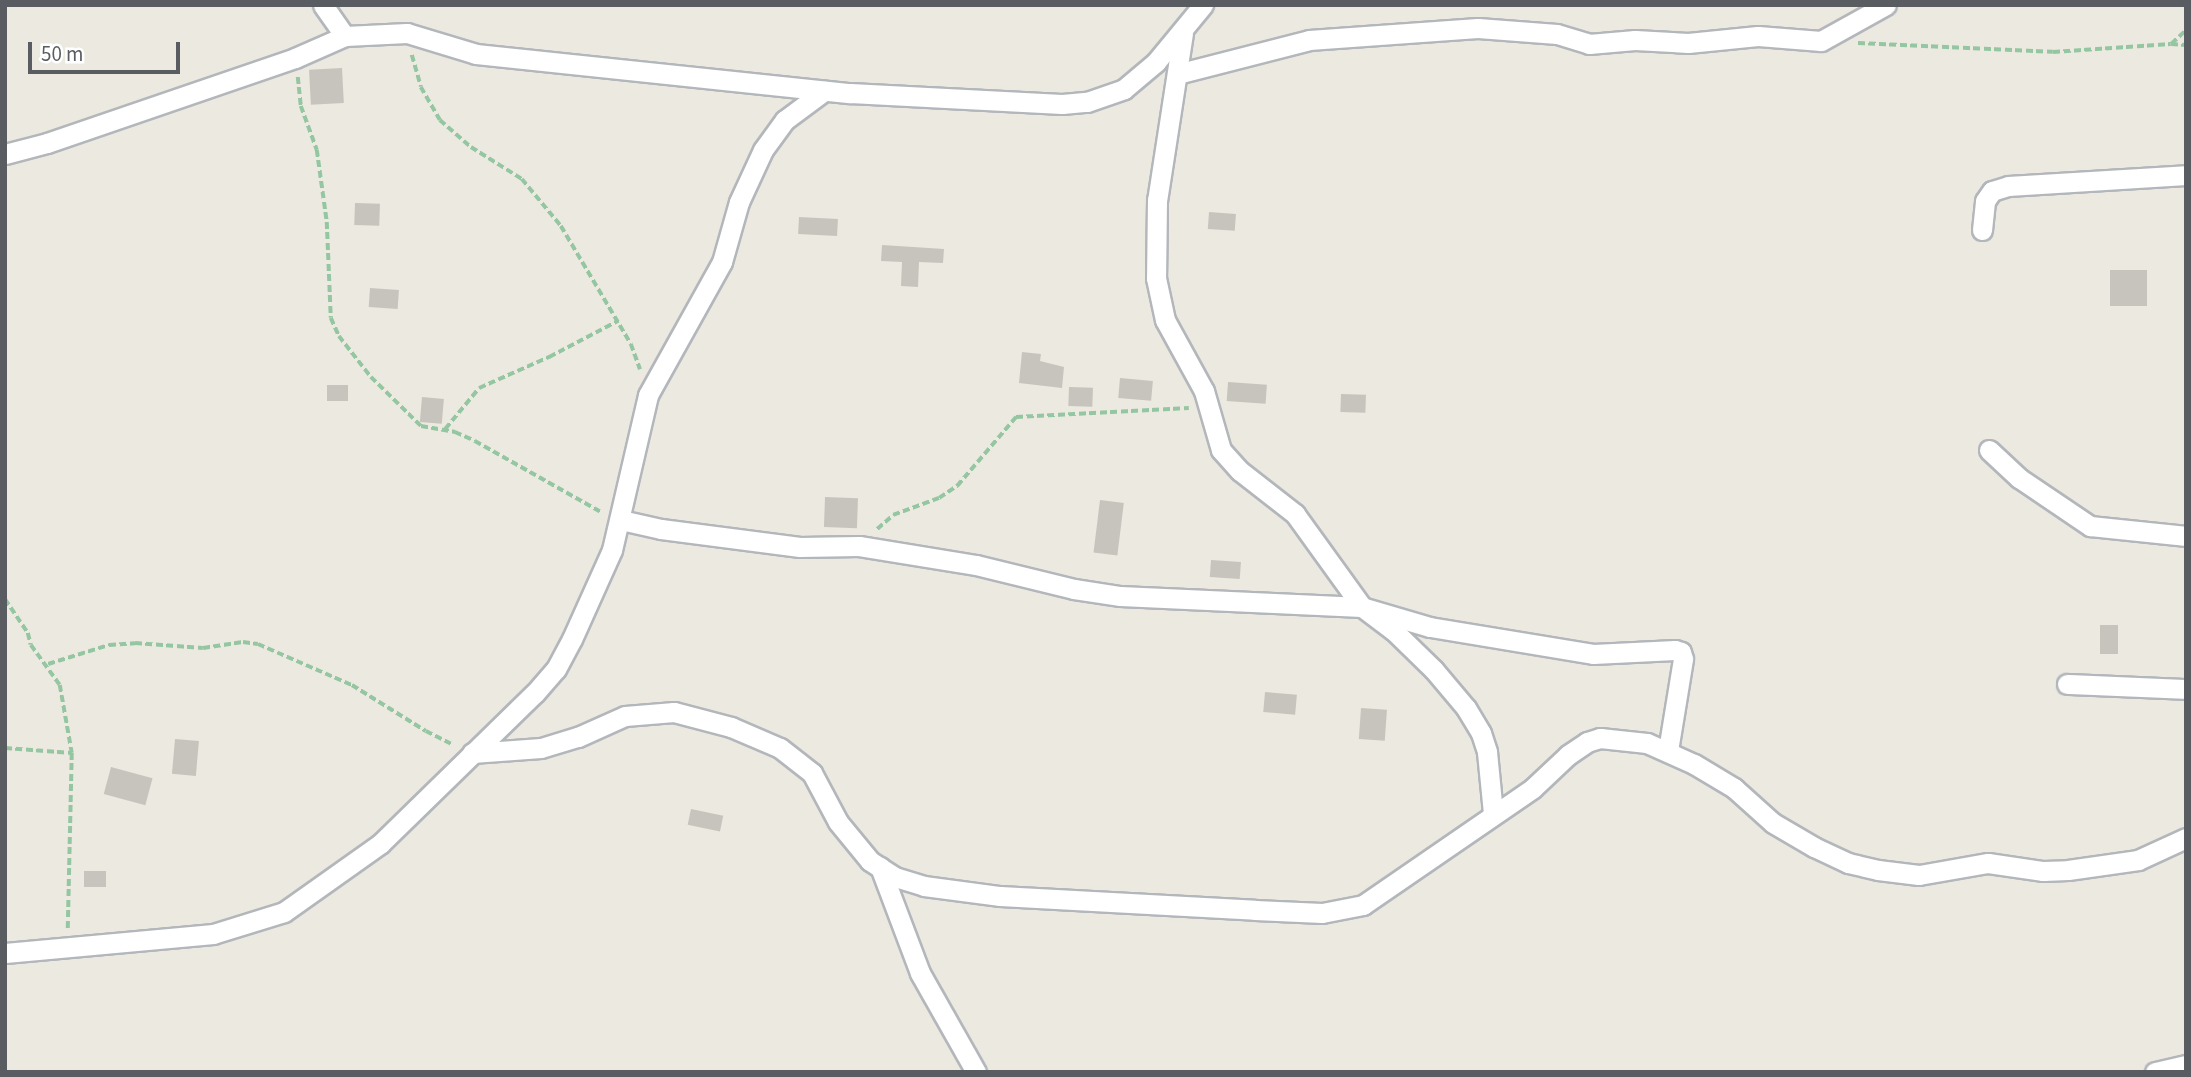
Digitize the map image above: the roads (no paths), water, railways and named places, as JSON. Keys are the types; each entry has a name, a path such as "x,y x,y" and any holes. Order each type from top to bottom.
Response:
{"street":[{"path":"323,5 345,36"},
{"path":"5,154 47,143 295,58 345,36 407,33 476,54 824,91 991,102 1087,102 1124,89 1156,62 1183,33 1203,5"},
{"path":"1177,74 1309,40 1478,27 1557,34 1589,44 1635,40 1688,43 1758,36 1821,41 1886,5"},
{"path":"1183,33 1157,200 1156,278 1165,320 1185,352 1204,391 1221,450 1240,471 1295,514 1362,607 1393,630 1434,670 1466,708 1481,733 1487,752 1493,813"},
{"path":"5,953 68,945 213,934 284,912 380,844 503,726 556,669 612,550 621,520 627,478 649,395 722,262 739,202 763,150 785,120 824,91"},
{"path":"1982,230 1985,201 1992,191 2008,186 2186,175"},
{"path":"1989,450 2019,478 2090,526 2186,536"},
{"path":"621,520 661,529 800,547 859,546 976,565 1074,589 1120,596 1362,607 1430,627 1569,651 1594,654 1681,652 1684,659 1668,751"},
{"path":"2067,684 2186,689"},
{"path":"472,753 558,744 625,716 674,712 731,727 780,748 812,773 838,821 870,861 895,877 924,886 1000,896 1322,913 1363,905 1540,782 1587,742 1600,738 1626,738 1668,751 1719,777 1773,823 1814,847 1848,863 1878,870 1920,875 1988,863 2043,871 2068,870 2138,860 2186,838"},
{"path":"880,867 920,973 976,1072"},
{"path":"2155,1072 2186,1065"}]}
